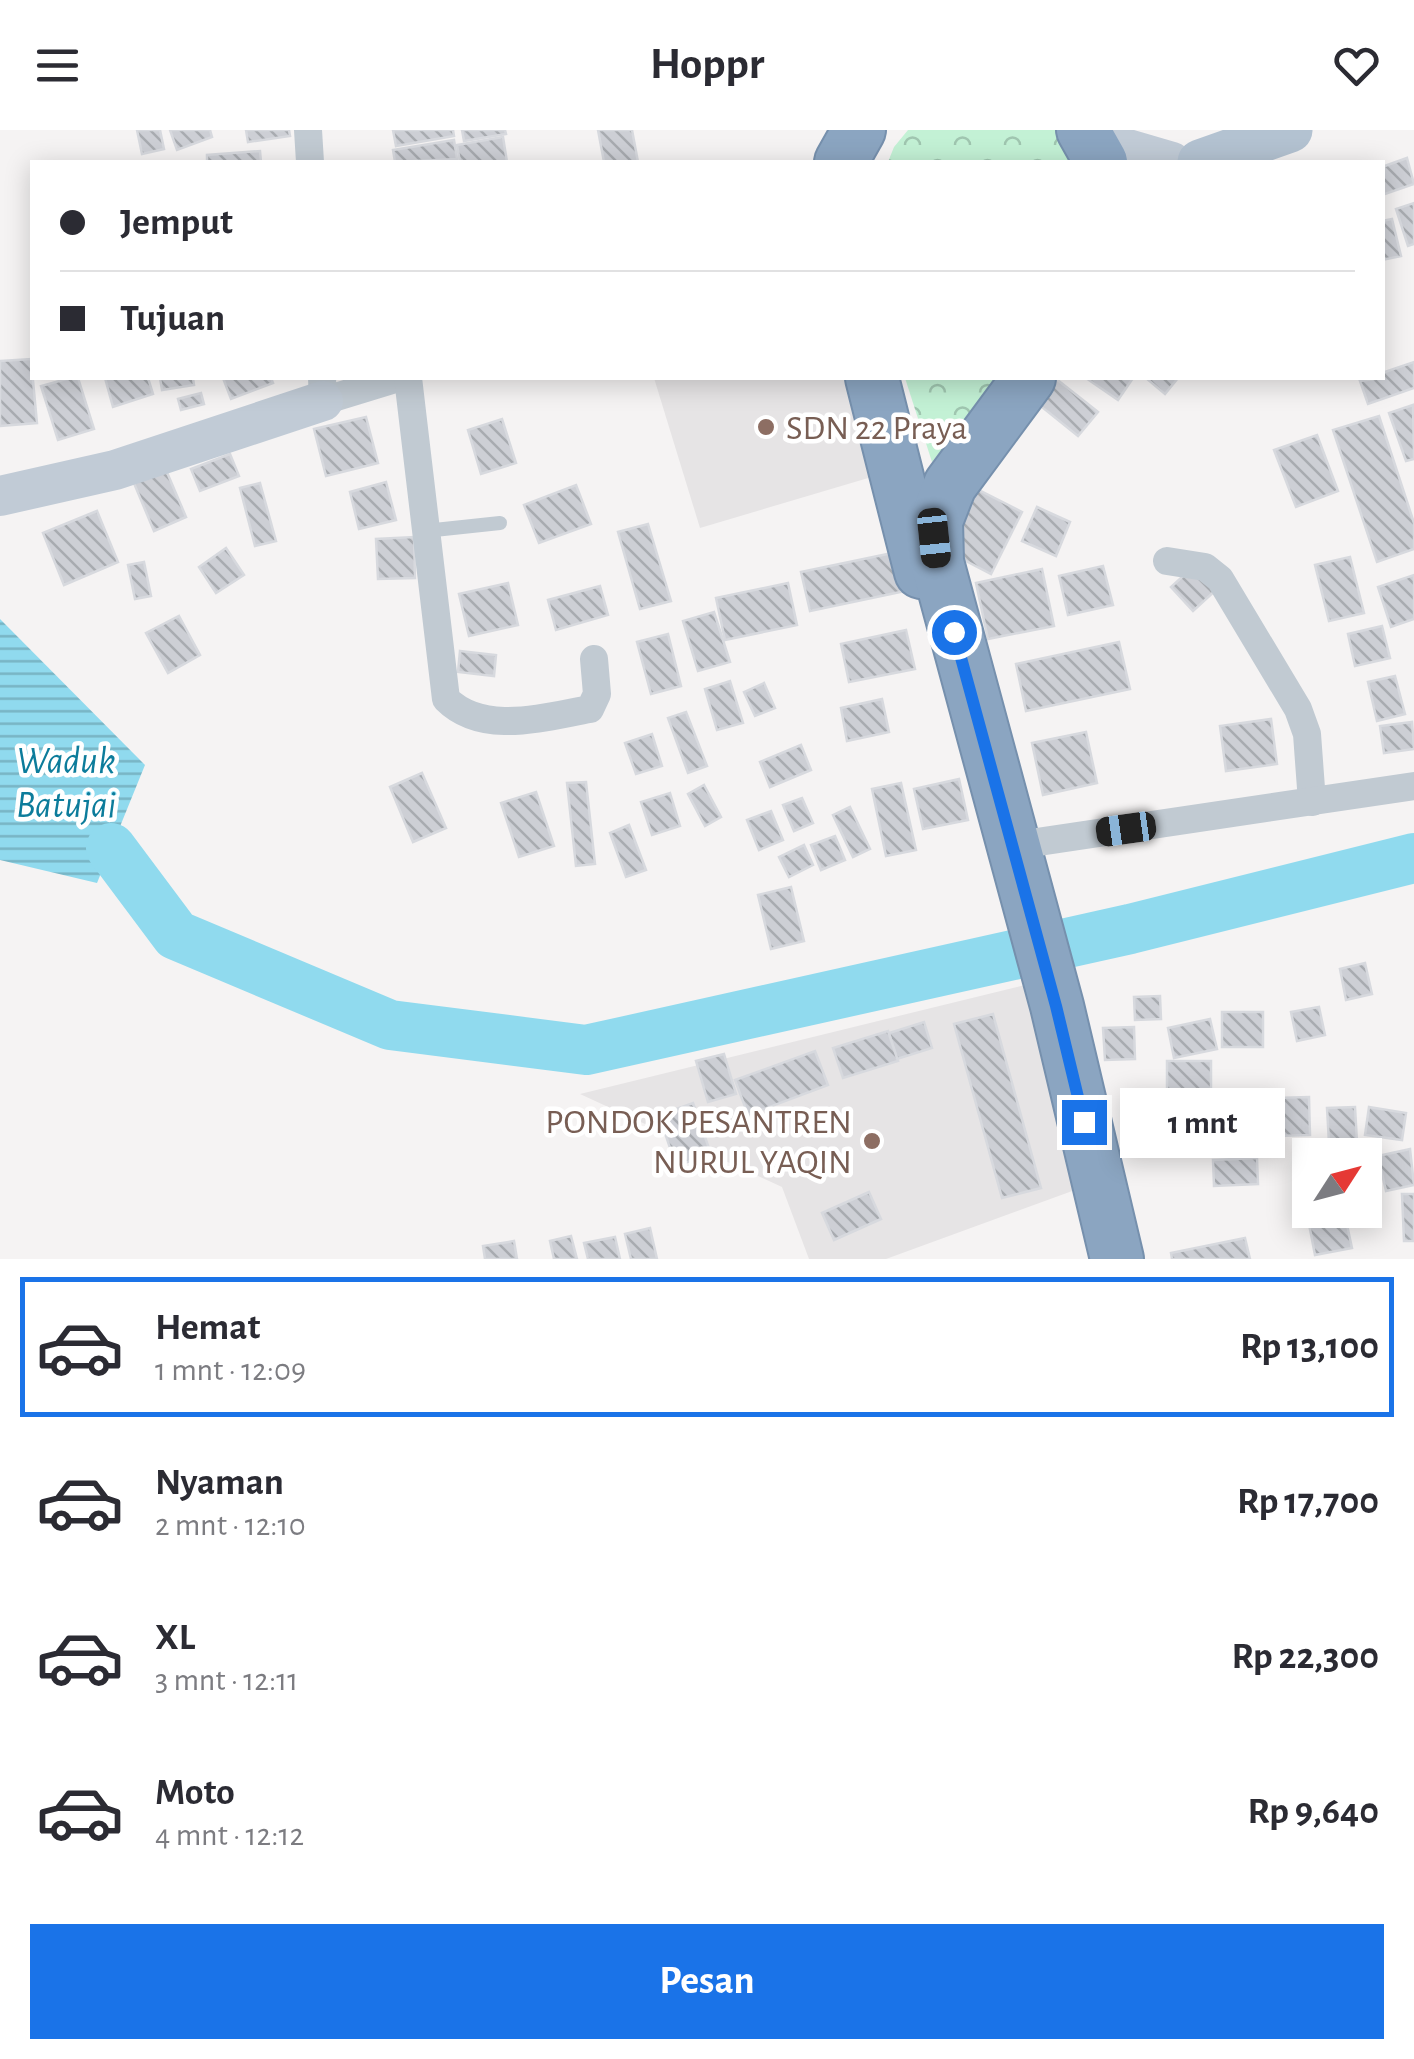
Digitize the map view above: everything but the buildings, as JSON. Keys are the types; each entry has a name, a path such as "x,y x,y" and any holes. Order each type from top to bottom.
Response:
{"highway":[{"path":"810,130 818,160"},
{"path":"842,160 859,130"},
{"path":"1086,130 1100,160"},
{"path":"873,380 973,766 1051,1008 1117,1259"},
{"path":"1020,906 1011,846 934,538 950,484 1028,380"},
{"path":"1051,1008 1104,1259"}],"main road":[{"path":"1218,148 1290,130"}],"street":[{"path":"308,130 310,160"},
{"path":"1086,130 1120,147 1165,160"},
{"path":"0,496 115,470 323,389 384,380"},
{"path":"408,380 446,699 464,715 512,722 590,709 597,694 594,659"},
{"path":"1167,561 1205,566 1220,579 1298,709 1307,734 1312,802"},
{"path":"1011,846 1414,786"}],"lane":[{"path":"425,532 500,523"}],"shaded area":[{"name":"SDN 22 Praya","path":"655,380 851,380 875,476 700,528"},
{"name":"PONDOK PESANTREN NURUL YAQIN","path":"1025,985 1075,1190 886,1259 809,1259 782,1187 580,1094"}],"green space":[{"path":"908,130 1073,130 1092,160 889,160"},
{"path":"906,380 996,380 932,462"}],"water":[{"name":"Waduk Batujai","path":"0,619 145,765 97,883 0,860"}],"waterway":[{"path":"111,848 176,935 390,1025 586,1050 1130,929 1414,858"}],"place":[{"name":"SDN 22 Praya","path":"766,427"},
{"name":"PONDOK PESANTREN NURUL YAQIN","path":"872,1141"}],"route":[{"path":"954,632 1084,1122"}]}
